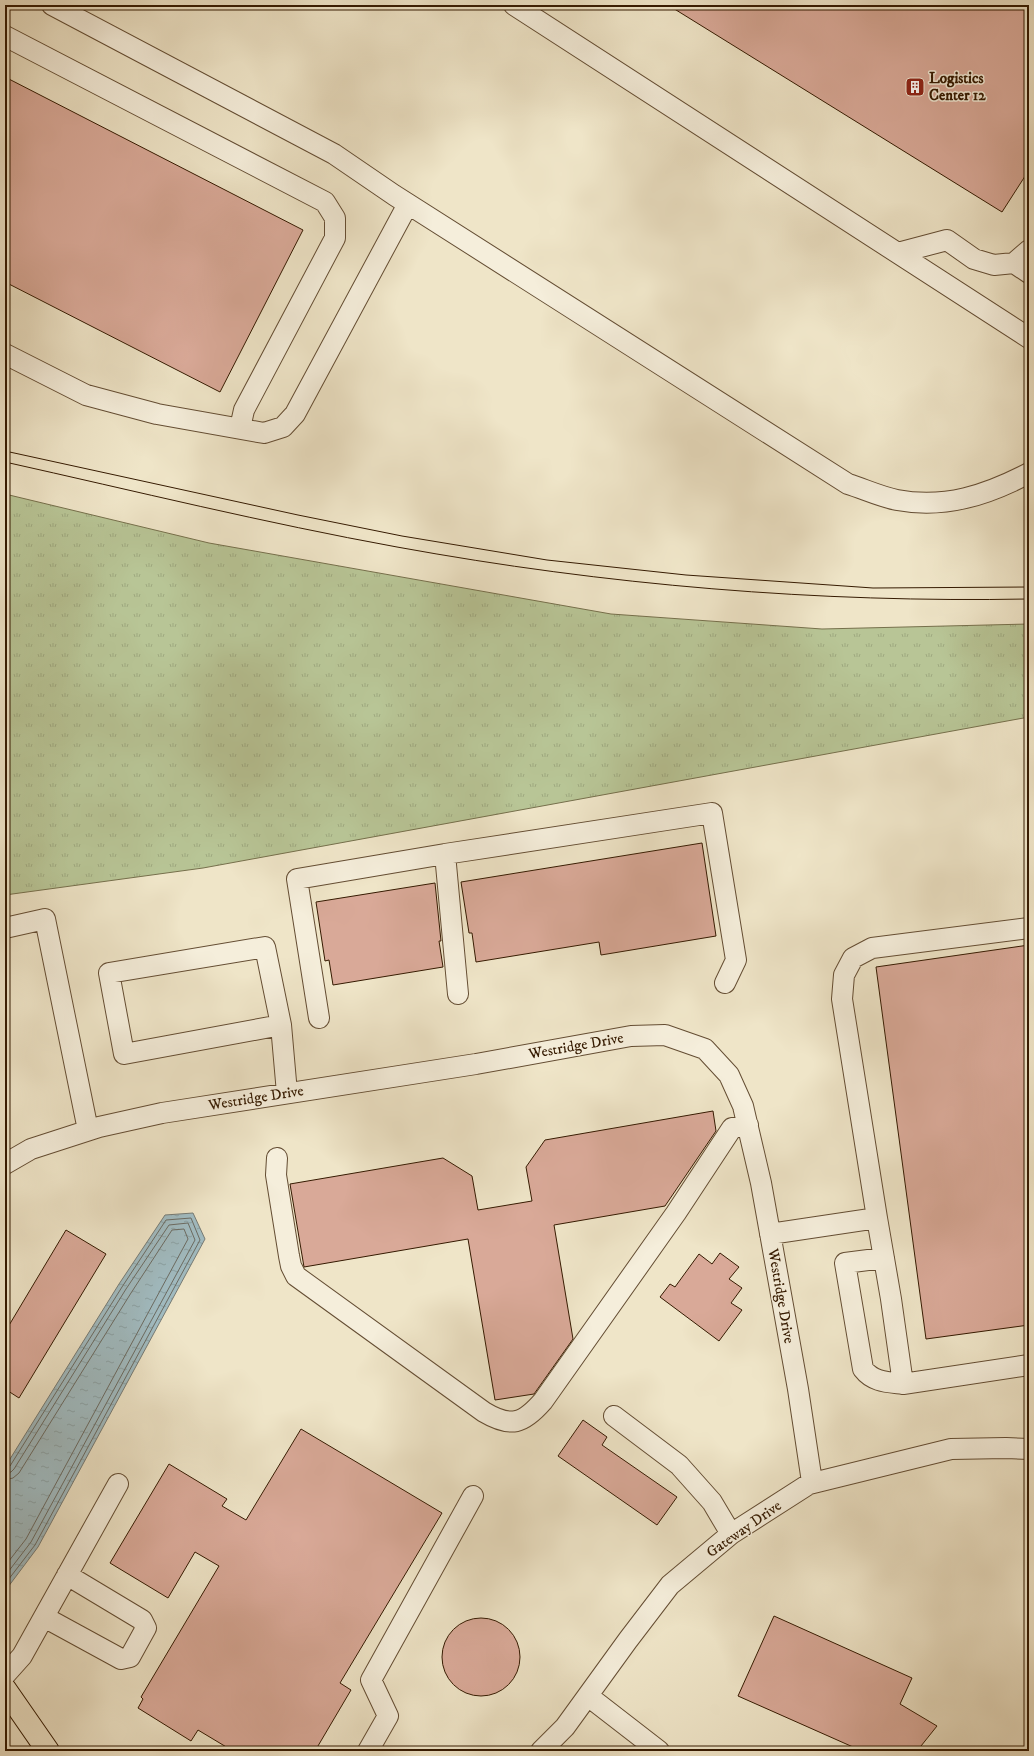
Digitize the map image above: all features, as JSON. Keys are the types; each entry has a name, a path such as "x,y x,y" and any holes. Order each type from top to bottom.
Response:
{"main road":[{"path":"5,1689 48,1751"}],"street":[{"path":"52,5 334,154 408,204 848,484 896,500 930,504 978,496 1001,488 1029,473"},
{"path":"514,5 1029,338"},
{"path":"5,36 325,202 334,218 335,238 244,410 240,428"},
{"path":"5,354 86,395 157,414 264,433 283,427 295,414 408,204"},
{"path":"898,253 947,240 974,259 994,265 1021,268 1029,250"},
{"path":"319,1018 297,879 445,854 712,813 736,960 725,983"},
{"path":"445,854 458,994"},
{"path":"5,928 45,919 88,1130"},
{"path":"903,1384 842,999 844,975 853,958 872,948 1029,928"},
{"path":"281,1025 124,1054 109,973 265,947 281,1025 288,1093"},
{"name":"Westridge Drive","path":"5,1164 31,1150 88,1130 162,1113 476,1064 631,1036 665,1035 704,1049 728,1075 743,1106 748,1125 770,1234 798,1389 812,1482"},
{"path":"277,1158 276,1175 291,1266 296,1276 484,1412 495,1418 510,1422 522,1419 533,1412 543,1401 671,1219 732,1128 748,1125"},
{"path":"770,1234 877,1218"},
{"path":"884,1258 845,1263 863,1369 868,1375 876,1380 903,1384 1029,1365"},
{"path":"614,1416 679,1465 712,1502 731,1534"},
{"name":"Gateway Drive","path":"541,1751 565,1727 670,1585 731,1534 812,1482 950,1449 1029,1449"},
{"path":"5,1675 22,1656 118,1484"},
{"path":"368,1751 388,1716 372,1680 473,1496"},
{"path":"44,1617 121,1659 130,1657 140,1640 146,1628 142,1620 67,1575"},
{"path":"588,1696 659,1751"}],"green space":[{"path":"5,494 209,543 611,614 822,629 1029,624 1029,717 203,868 5,895"}],"water":[{"path":"193,1213 205,1239 38,1547 8,1587 5,1588 5,1467 119,1284 165,1215"}],"building":[{"name":"Logistics Center 12","path":"668,5 1029,5 1029,170 1002,212"},
{"path":"5,77 303,230 220,392 5,282"},
{"path":"702,843 716,936 601,955 599,942 476,962 472,933 469,933 461,882"},
{"path":"435,883 441,941 439,941 443,967 333,985 329,960 325,961 316,902"},
{"path":"1029,945 1029,1325 926,1339 876,967"},
{"path":"713,1111 716,1131 665,1206 554,1225 573,1339 534,1394 495,1400 468,1239 304,1267 290,1184 443,1158 472,1176 478,1210 532,1201 526,1167 545,1140"},
{"path":"66,1230 106,1254 19,1398 5,1389 5,1332"},
{"path":"720,1253 739,1267 729,1279 742,1288 731,1303 742,1310 719,1341 660,1297 670,1284 675,1287 699,1254 712,1264"},
{"path":"583,1420 607,1437 602,1445 677,1497 657,1525 558,1456"},
{"path":"301,1429 442,1513 340,1683 351,1690 315,1751 233,1751 198,1730 191,1741 138,1708 143,1699 141,1697 219,1566 195,1552 168,1598 110,1563 169,1464 227,1499 222,1506 246,1520"},
{"path":"774,1616 912,1678 900,1704 937,1726 917,1751 862,1751 738,1696"},
{"path":"481,1618 496,1621 509,1629 517,1642 520,1657 517,1672 509,1685 496,1693 481,1696 466,1693 453,1685 445,1672 442,1657 445,1642 453,1629 466,1621"}],"tram line":[{"path":"5,451 298,515 402,536 547,560 686,575 873,588 1029,587"},
{"path":"5,462 348,538 554,572 712,589 791,594 870,598 1029,599"}],"place":[{"name":"Logistics Center 12","path":"915,87"}]}
